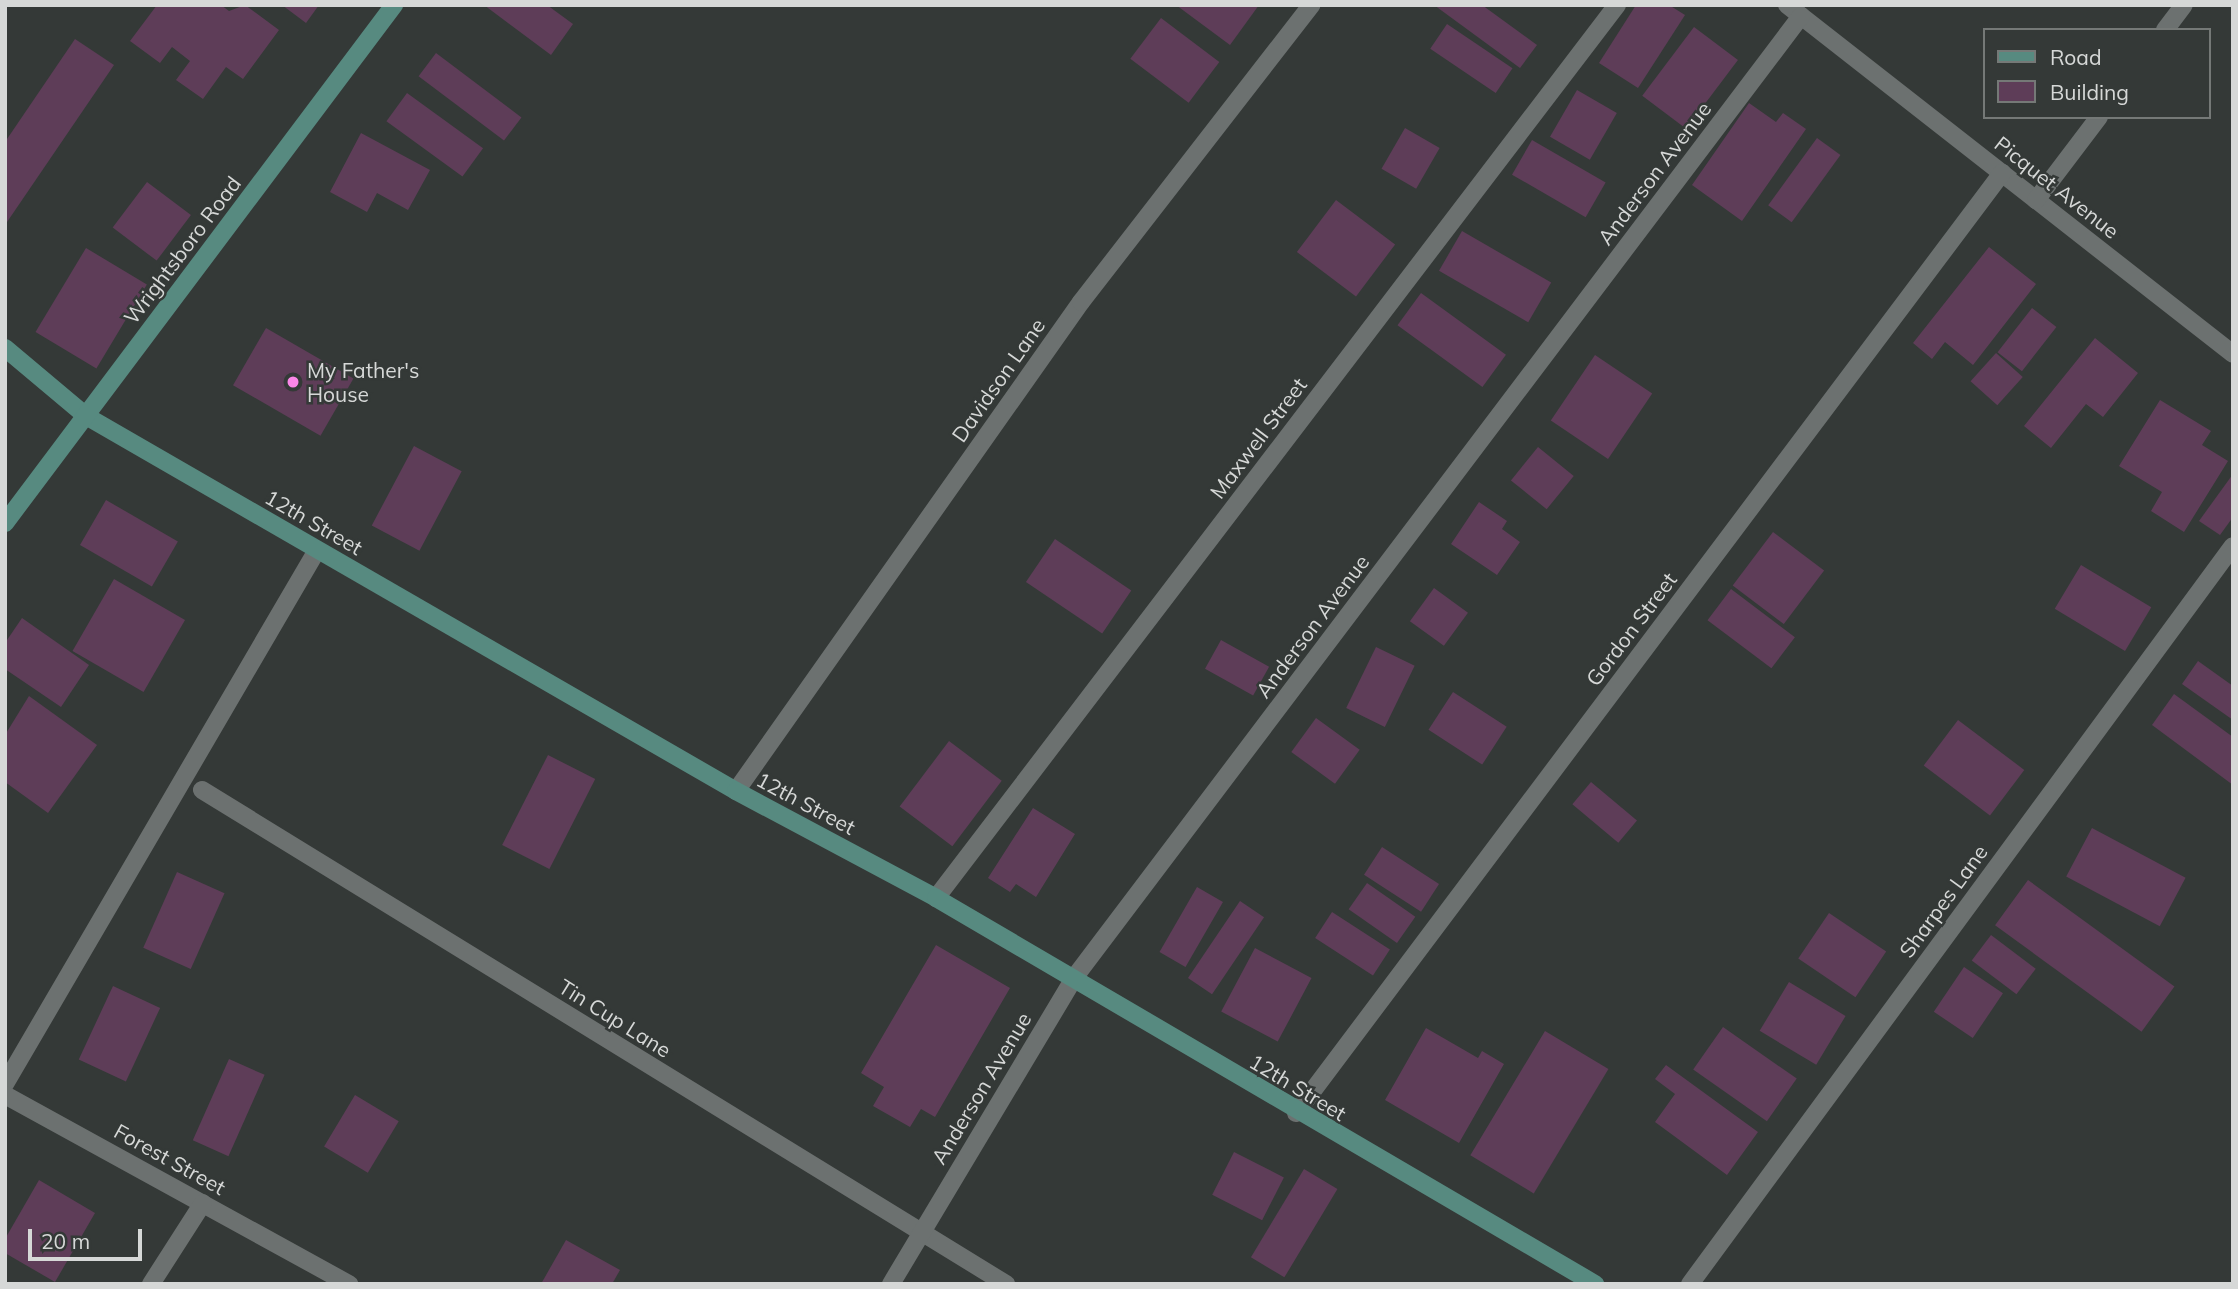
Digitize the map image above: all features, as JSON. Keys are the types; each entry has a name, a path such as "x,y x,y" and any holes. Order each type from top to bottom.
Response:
{"street":[{"name":"Wrightsboro Road","path":"5,523 394,5"},
{"name":"Davidson Lane","path":"736,791 1081,302 1311,5"},
{"name":"Maxwell Street","path":"936,898 1618,5"},
{"path":"2166,28 2183,5"},
{"name":"Picquet Avenue","path":"1794,11 2233,354"},
{"name":"Anderson Avenue","path":"891,1284 1073,978 1794,11"},
{"path":"2036,200 2097,119"},
{"name":"Gordon Street","path":"1296,1113 2002,173"},
{"name":"12th Street","path":"5,348 86,416 736,791 936,898 1296,1113 1595,1284"},
{"name":"Sharpes Lane","path":"1690,1284 2233,546"},
{"path":"5,1084 317,550"},
{"name":"Tin Cup Lane","path":"202,790 1006,1284"},
{"name":"Forest Street","path":"5,1095 349,1284"},
{"path":"151,1284 202,1203"}],"building":[{"path":"157,5 221,5 229,11 245,5 279,30 243,79 226,67 203,99 176,80 190,61 172,47 160,63 130,41"},
{"path":"282,5 319,5 306,23"},
{"path":"484,5 547,5 573,24 551,55"},
{"path":"1176,5 1259,5 1230,45"},
{"path":"1434,5 1482,5 1537,45 1520,68"},
{"path":"1636,5 1669,5 1685,15 1638,88 1599,63"},
{"path":"1161,18 1219,62 1189,103 1130,59"},
{"path":"1447,24 1512,68 1496,93 1430,49"},
{"path":"1694,27 1738,60 1686,129 1642,96"},
{"path":"75,39 114,65 5,225 5,142"},
{"path":"436,53 521,117 504,141 419,76"},
{"path":"1577,90 1617,113 1590,160 1550,137"},
{"path":"407,93 483,148 462,177 386,121"},
{"path":"1749,103 1776,122 1783,113 1806,129 1742,221 1692,185"},
{"path":"1405,128 1440,148 1416,189 1382,169"},
{"path":"361,133 430,170 408,210 377,193 367,212 330,192"},
{"path":"1817,138 1840,155 1792,222 1768,205"},
{"path":"1532,140 1606,182 1586,217 1512,175"},
{"path":"147,182 191,215 157,261 113,228"},
{"path":"1336,200 1395,245 1356,296 1297,252"},
{"path":"1462,231 1551,282 1528,322 1439,271"},
{"path":"1989,247 2036,284 1973,365 1945,342 1932,359 1913,343"},
{"path":"86,248 147,285 96,369 36,332"},
{"path":"1421,293 1506,355 1482,387 1397,325"},
{"path":"2032,308 2056,327 2022,371 1998,352"},
{"name":"My Father's House","path":"266,328 353,378 320,436 233,385"},
{"path":"2095,338 2138,373 2103,417 2086,404 2051,448 2024,426"},
{"path":"1996,353 2023,377 1997,405 1971,381"},
{"path":"1595,355 1652,394 1608,459 1551,420"},
{"path":"2160,400 2211,431 2202,445 2228,461 2184,532 2151,511 2162,492 2119,466"},
{"path":"414,446 462,471 419,551 372,525"},
{"path":"1538,447 1574,476 1547,509 1511,480"},
{"path":"2233,474 2233,517 2220,535 2199,521"},
{"path":"106,500 178,542 152,587 80,545"},
{"path":"1479,502 1507,521 1502,529 1520,542 1497,575 1451,544"},
{"path":"1773,532 1824,571 1784,624 1733,586"},
{"path":"1055,539 1131,590 1102,634 1026,582"},
{"path":"2081,565 2151,607 2125,651 2055,609"},
{"path":"114,579 185,620 144,692 72,651"},
{"path":"1434,588 1468,613 1444,646 1410,621"},
{"path":"1731,589 1795,637 1771,668 1708,620"},
{"path":"22,618 89,665 61,707 5,669 5,643"},
{"path":"1221,640 1269,667 1253,696 1205,669"},
{"path":"1376,647 1415,666 1385,727 1346,708"},
{"path":"2198,661 2233,686 2233,720 2182,684"},
{"path":"1453,692 1507,727 1482,765 1428,730"},
{"path":"2174,694 2233,737 2233,785 2152,725"},
{"path":"29,696 97,745 48,813 5,782 5,735"},
{"path":"1316,718 1360,750 1335,784 1291,752"},
{"path":"1958,720 2024,770 1990,815 1924,766"},
{"path":"949,741 1002,781 952,846 900,806"},
{"path":"548,755 595,779 549,869 502,845"},
{"path":"1591,782 1637,821 1618,843 1572,804"},
{"path":"1033,808 1075,834 1036,897 1016,884 1010,892 988,878"},
{"path":"2092,828 2186,878 2160,926 2066,877"},
{"path":"1382,847 1439,884 1421,912 1364,875"},
{"path":"177,872 225,893 191,969 143,948"},
{"path":"2028,880 2174,986 2142,1032 1995,925"},
{"path":"1367,883 1415,917 1397,943 1349,909"},
{"path":"1197,887 1223,902 1185,967 1160,952"},
{"path":"1240,901 1264,917 1212,994 1188,978"},
{"path":"1332,912 1390,950 1373,976 1315,938"},
{"path":"1829,913 1886,952 1855,997 1798,959"},
{"path":"1991,935 2036,969 2016,994 1972,961"},
{"path":"936,945 1010,988 935,1117 921,1109 910,1127 873,1106 884,1087 861,1073"},
{"path":"1255,948 1312,978 1278,1042 1221,1012"},
{"path":"1964,967 2003,993 1973,1038 1934,1012"},
{"path":"1789,982 1846,1016 1816,1065 1760,1031"},
{"path":"113,986 160,1008 126,1081 79,1059"},
{"path":"1723,1027 1797,1079 1767,1121 1693,1070"},
{"path":"1426,1028 1478,1058 1482,1051 1504,1064 1459,1143 1385,1100"},
{"path":"1545,1031 1608,1069 1534,1193 1470,1155"},
{"path":"229,1059 265,1075 228,1156 193,1140"},
{"path":"1666,1065 1758,1132 1727,1175 1655,1122 1675,1094 1655,1079"},
{"path":"355,1095 399,1121 368,1173 324,1146"},
{"path":"1234,1152 1284,1177 1262,1220 1212,1195"},
{"path":"1304,1169 1337,1189 1284,1277 1251,1257"},
{"path":"39,1180 95,1213 55,1282 5,1253 5,1239"},
{"path":"566,1240 620,1270 612,1284 541,1284"}],"place":[{"name":"My Father's House","path":"293,382"}]}
